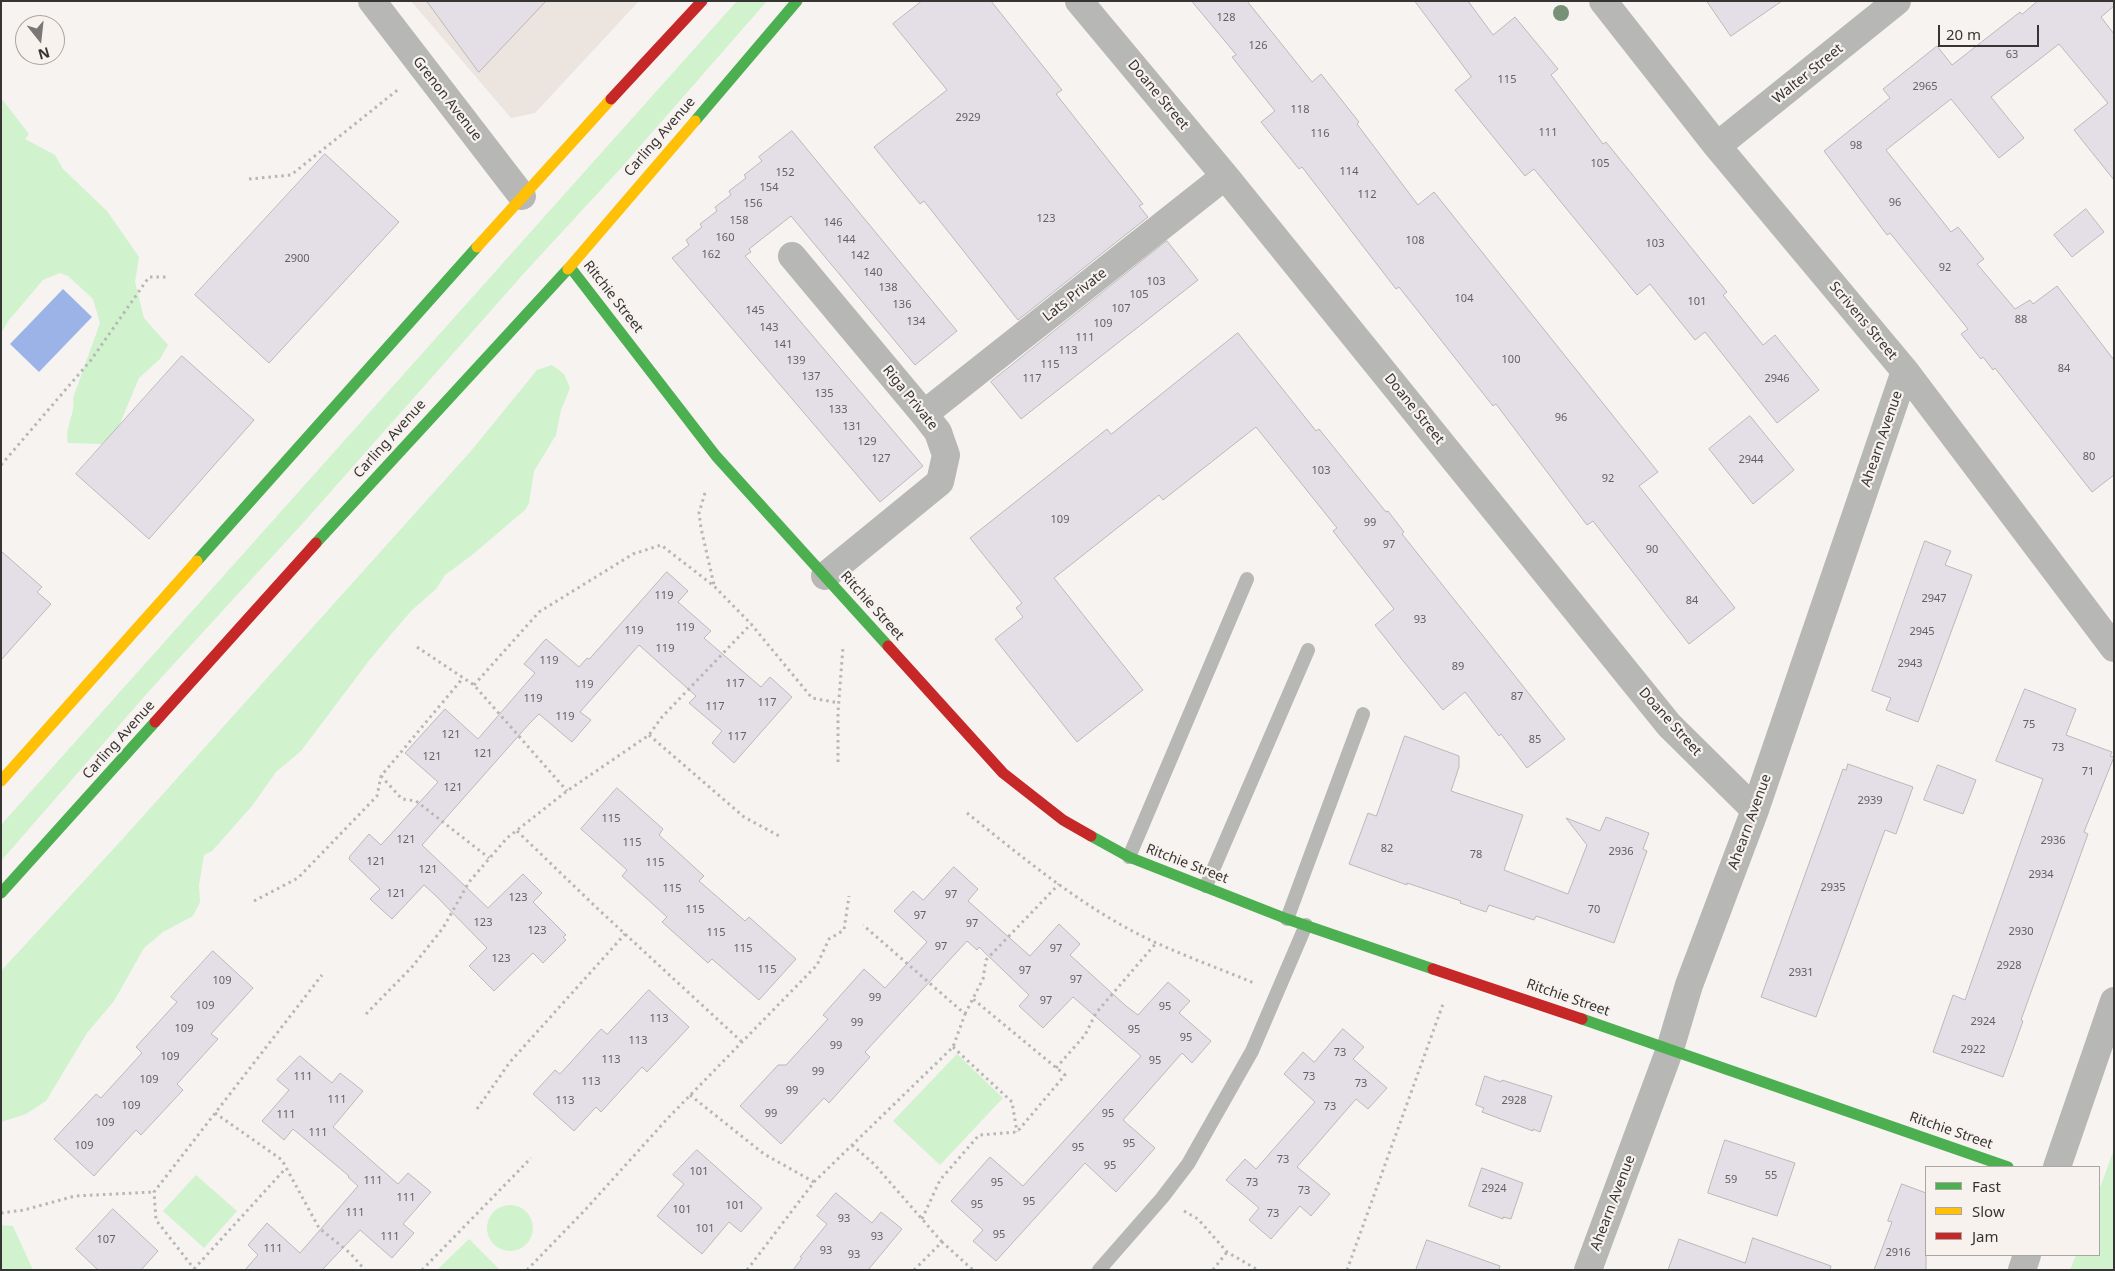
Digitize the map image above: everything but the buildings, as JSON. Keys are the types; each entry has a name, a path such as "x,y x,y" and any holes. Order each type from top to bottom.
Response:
{"main road":[{"path":"1,782 522,196 702,1"},
{"name":"Carling Avenue","path":"1,893 390,459 570,266 797,1"},
{"name":"Ritchie Street","path":"570,266 716,456 1003,773 1063,820 1129,857 1288,919 1454,974 2005,1166"}],"street":[{"name":"Grenon Avenue","path":"372,1 522,196"},
{"name":"Doane Street","path":"1079,1 1225,176 1669,724 1756,810"},
{"name":"Scrivens Street","path":"1603,1 1717,146 1906,371 2114,648"},
{"name":"Walter Street","path":"1717,146 1898,1"},
{"name":"Lats Private","path":"924,414 1225,176"},
{"name":"Riga Private","path":"792,256 938,432 946,455 940,482 825,576"},
{"name":"Ahearn Avenue","path":"1588,1270 1670,1049 1689,985 1756,810 1906,371"},
{"path":"2057,1166 2114,1001"},
{"path":"2022,1270 2027,1256"}],"lane":[{"path":"1129,857 1247,579"},
{"path":"1206,886 1308,650"},
{"path":"1288,919 1363,714"},
{"path":"1099,1270 1162,1198 1188,1164 1252,1051 1306,924"}],"path":[{"path":"249,179 291,175 424,70"},
{"path":"1,465 91,360 149,277 167,277"},
{"path":"705,493 699,513 700,528 714,586"},
{"path":"474,685 539,612 633,554 661,545 714,586 751,624 812,698 839,703"},
{"path":"366,1014 412,967 431,944 443,928 469,882 507,838 567,791 649,735 662,718 751,624"},
{"path":"417,647 474,685 567,791"},
{"path":"838,762 839,703 843,647"},
{"path":"254,901 298,878 377,796 381,776 463,678"},
{"path":"649,735 744,817 781,837"},
{"path":"381,776 402,799 416,801 489,858"},
{"path":"967,813 1032,865 1098,911 1139,935 1260,985"},
{"path":"517,831 742,1042"},
{"path":"747,1270 814,1182 954,1047 964,1014 983,979 986,960 1059,884"},
{"path":"527,1270 690,1095 817,965 829,939 844,930 849,896"},
{"path":"863,925 964,1014"},
{"path":"477,1109 510,1062 625,934"},
{"path":"1056,1068 1085,1035 1096,1013 1157,942"},
{"path":"1348,1270 1454,974"},
{"path":"286,1168 195,1269 156,1220 154,1192 322,975"},
{"path":"922,1219 940,1180 979,1135 1017,1132 1065,1075 972,999"},
{"path":"954,1047 1012,1102 1017,1132"},
{"path":"690,1095 764,1154 814,1182"},
{"path":"216,1113 282,1160 319,1228 350,1253 365,1270"},
{"path":"852,1144 874,1164 942,1242 973,1270"},
{"path":"422,1270 531,1158"},
{"path":"1,1213 24,1210 75,1196 154,1192"},
{"path":"1162,1198 1198,1219 1226,1252 1258,1270"},
{"path":"914,1270 942,1242"},
{"path":"1213,1270 1226,1252"}],"shaded area":[{"path":"411,1 639,1 535,113 511,118"}],"green space":[{"path":"737,1 767,1 621,168 526,271 303,523 150,690 1,861 1,825"},
{"path":"1,98 29,134 25,139 55,155 63,169 107,211 139,257 135,282 144,318 168,345 160,359 139,378 116,433 102,444 68,443 67,437 73,410 73,398 100,323 93,299 68,276 60,273 43,280 9,320 1,333"},
{"path":"552,365 564,374 570,388 561,410 556,435 534,471 529,503 525,510 472,555 445,575 436,589 411,611 371,658 301,751 276,772 252,806 212,851 204,855 199,885 200,902 193,916 163,932 144,948 114,1001 87,1033 46,1101 26,1114 1,1122 1,971 118,844 471,451 537,370"},
{"path":"957,1054 1003,1098 940,1165 893,1121"},
{"path":"2114,1149 2114,1270 2070,1270 2076,1256 2100,1256 2100,1188"},
{"path":"196,1175 237,1211 204,1248 163,1211"},
{"path":"510,1205 523,1209 529,1215 533,1228 529,1241 523,1247 510,1251 497,1247 491,1241 487,1228 491,1215 497,1209"},
{"path":"1,1225 13,1226 33,1270 1,1270"},
{"path":"469,1239 500,1270 437,1270"}],"water":[{"path":"63,289 92,317 39,372 10,344"}],"traffic: fast":[{"path":"695,121 797,1"},
{"path":"197,561 477,247"},
{"path":"570,267 716,456 888,646"},
{"path":"316,543 568,269"},
{"path":"1,893 155,722"},
{"path":"1091,836 1129,857 1287,919 1433,969"},
{"path":"1582,1019 2005,1166"}],"traffic: slow":[{"path":"477,247 611,99"},
{"path":"568,269 695,121"},
{"path":"1,781 197,561"}],"traffic: jam":[{"path":"611,99 702,1"},
{"path":"155,722 316,543"},
{"path":"888,646 1003,773 1063,820 1091,836"},
{"path":"1433,969 1582,1019"}]}
